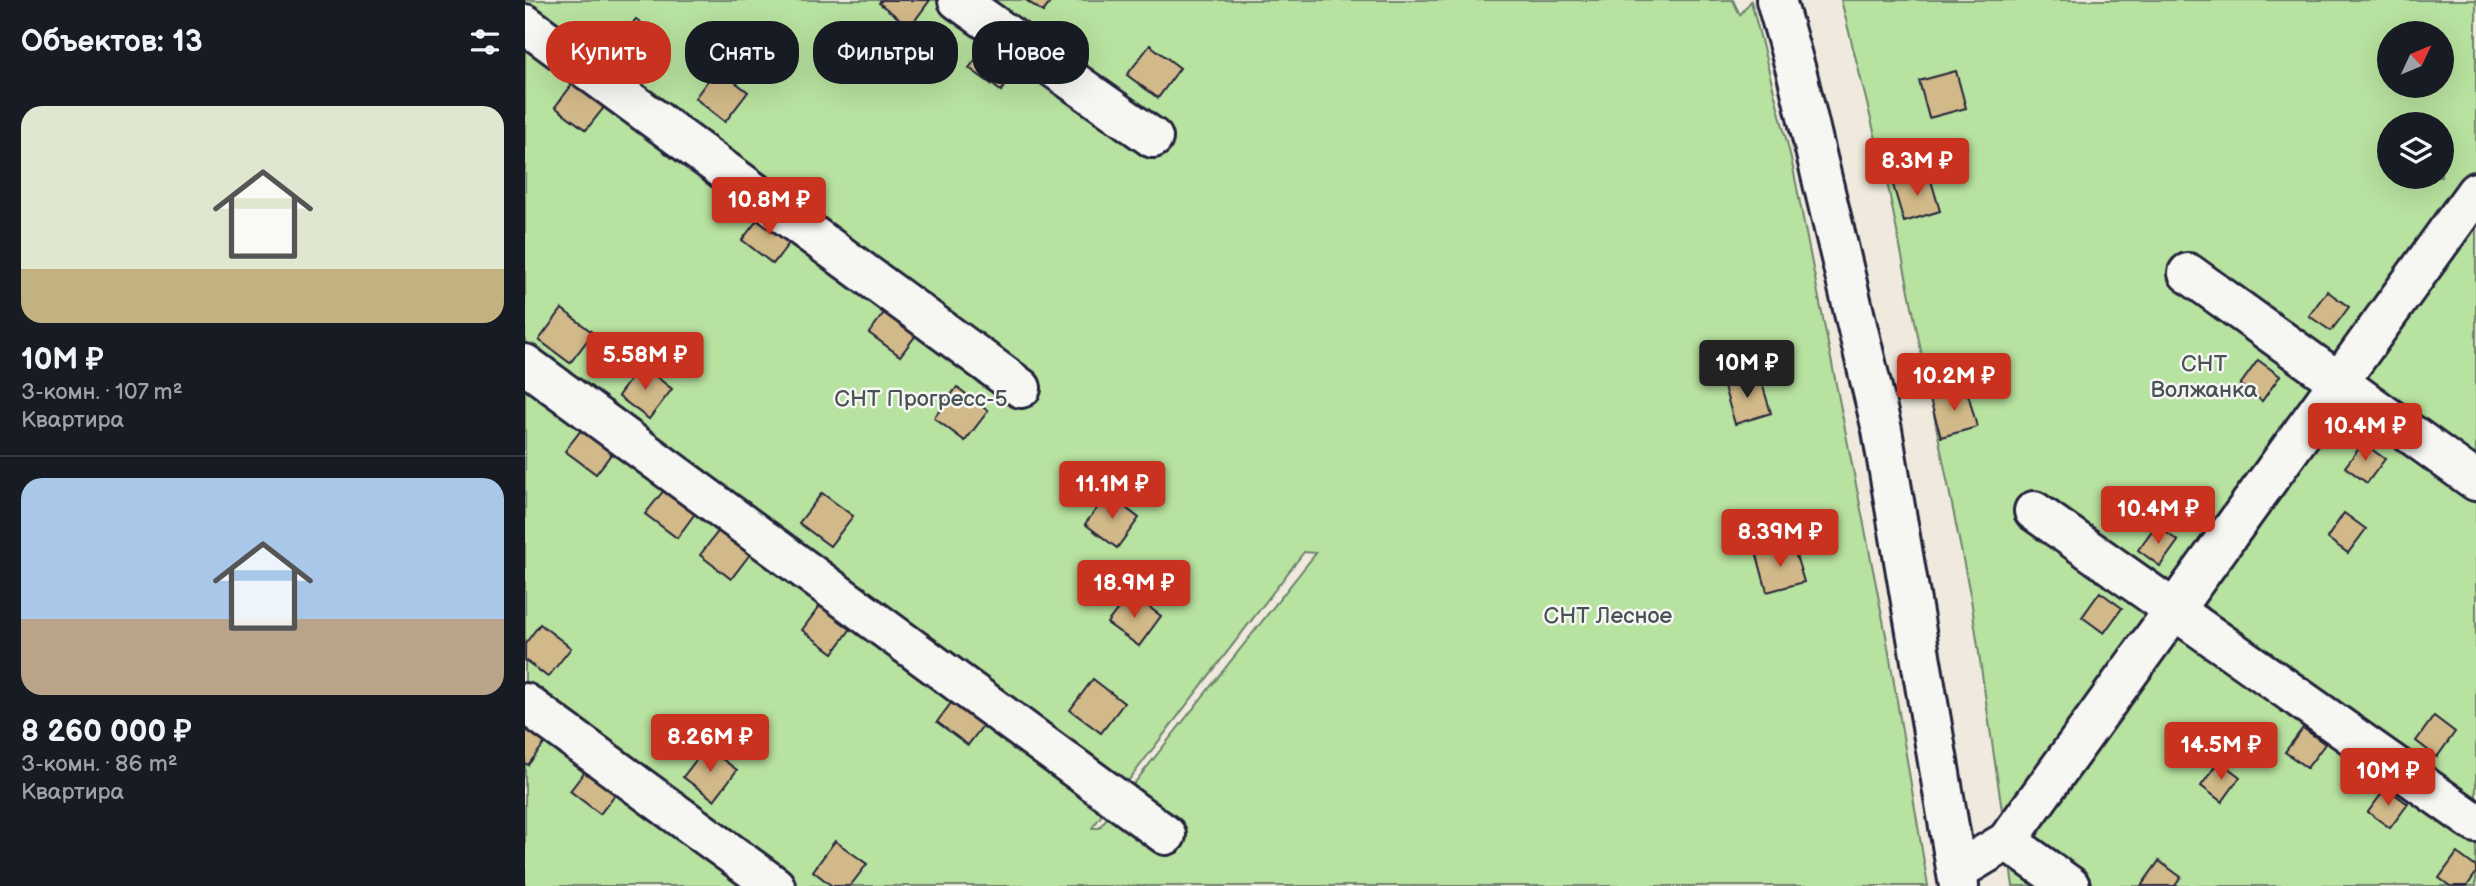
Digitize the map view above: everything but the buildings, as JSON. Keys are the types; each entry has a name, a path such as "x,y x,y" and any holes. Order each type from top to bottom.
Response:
{"street":[{"path":"958,0 1153,138"},
{"path":"1776,0 1797,74 1881,430 1958,878 2007,841 2476,192"},
{"path":"525,24 1021,388"},
{"path":"2188,273 2476,481"},
{"path":"525,364 1166,835"},
{"path":"2034,511 2476,823"},
{"path":"525,703 775,886"},
{"path":"2007,841 2070,886"}],"green space":[{"name":"СНТ Прогресс-5","path":"525,0 1733,0 1740,15 1751,1 1791,158 1886,635 1928,886 525,886","holes":["1304,552 1316,553 1099,828 1092,828"]},
{"name":"СНТ Волжанка","path":"1841,0 2476,0 2476,886 2013,886 1971,599 1888,187"}],"park label":[{"name":"СНТ Лесное","path":"1608,616"}]}
